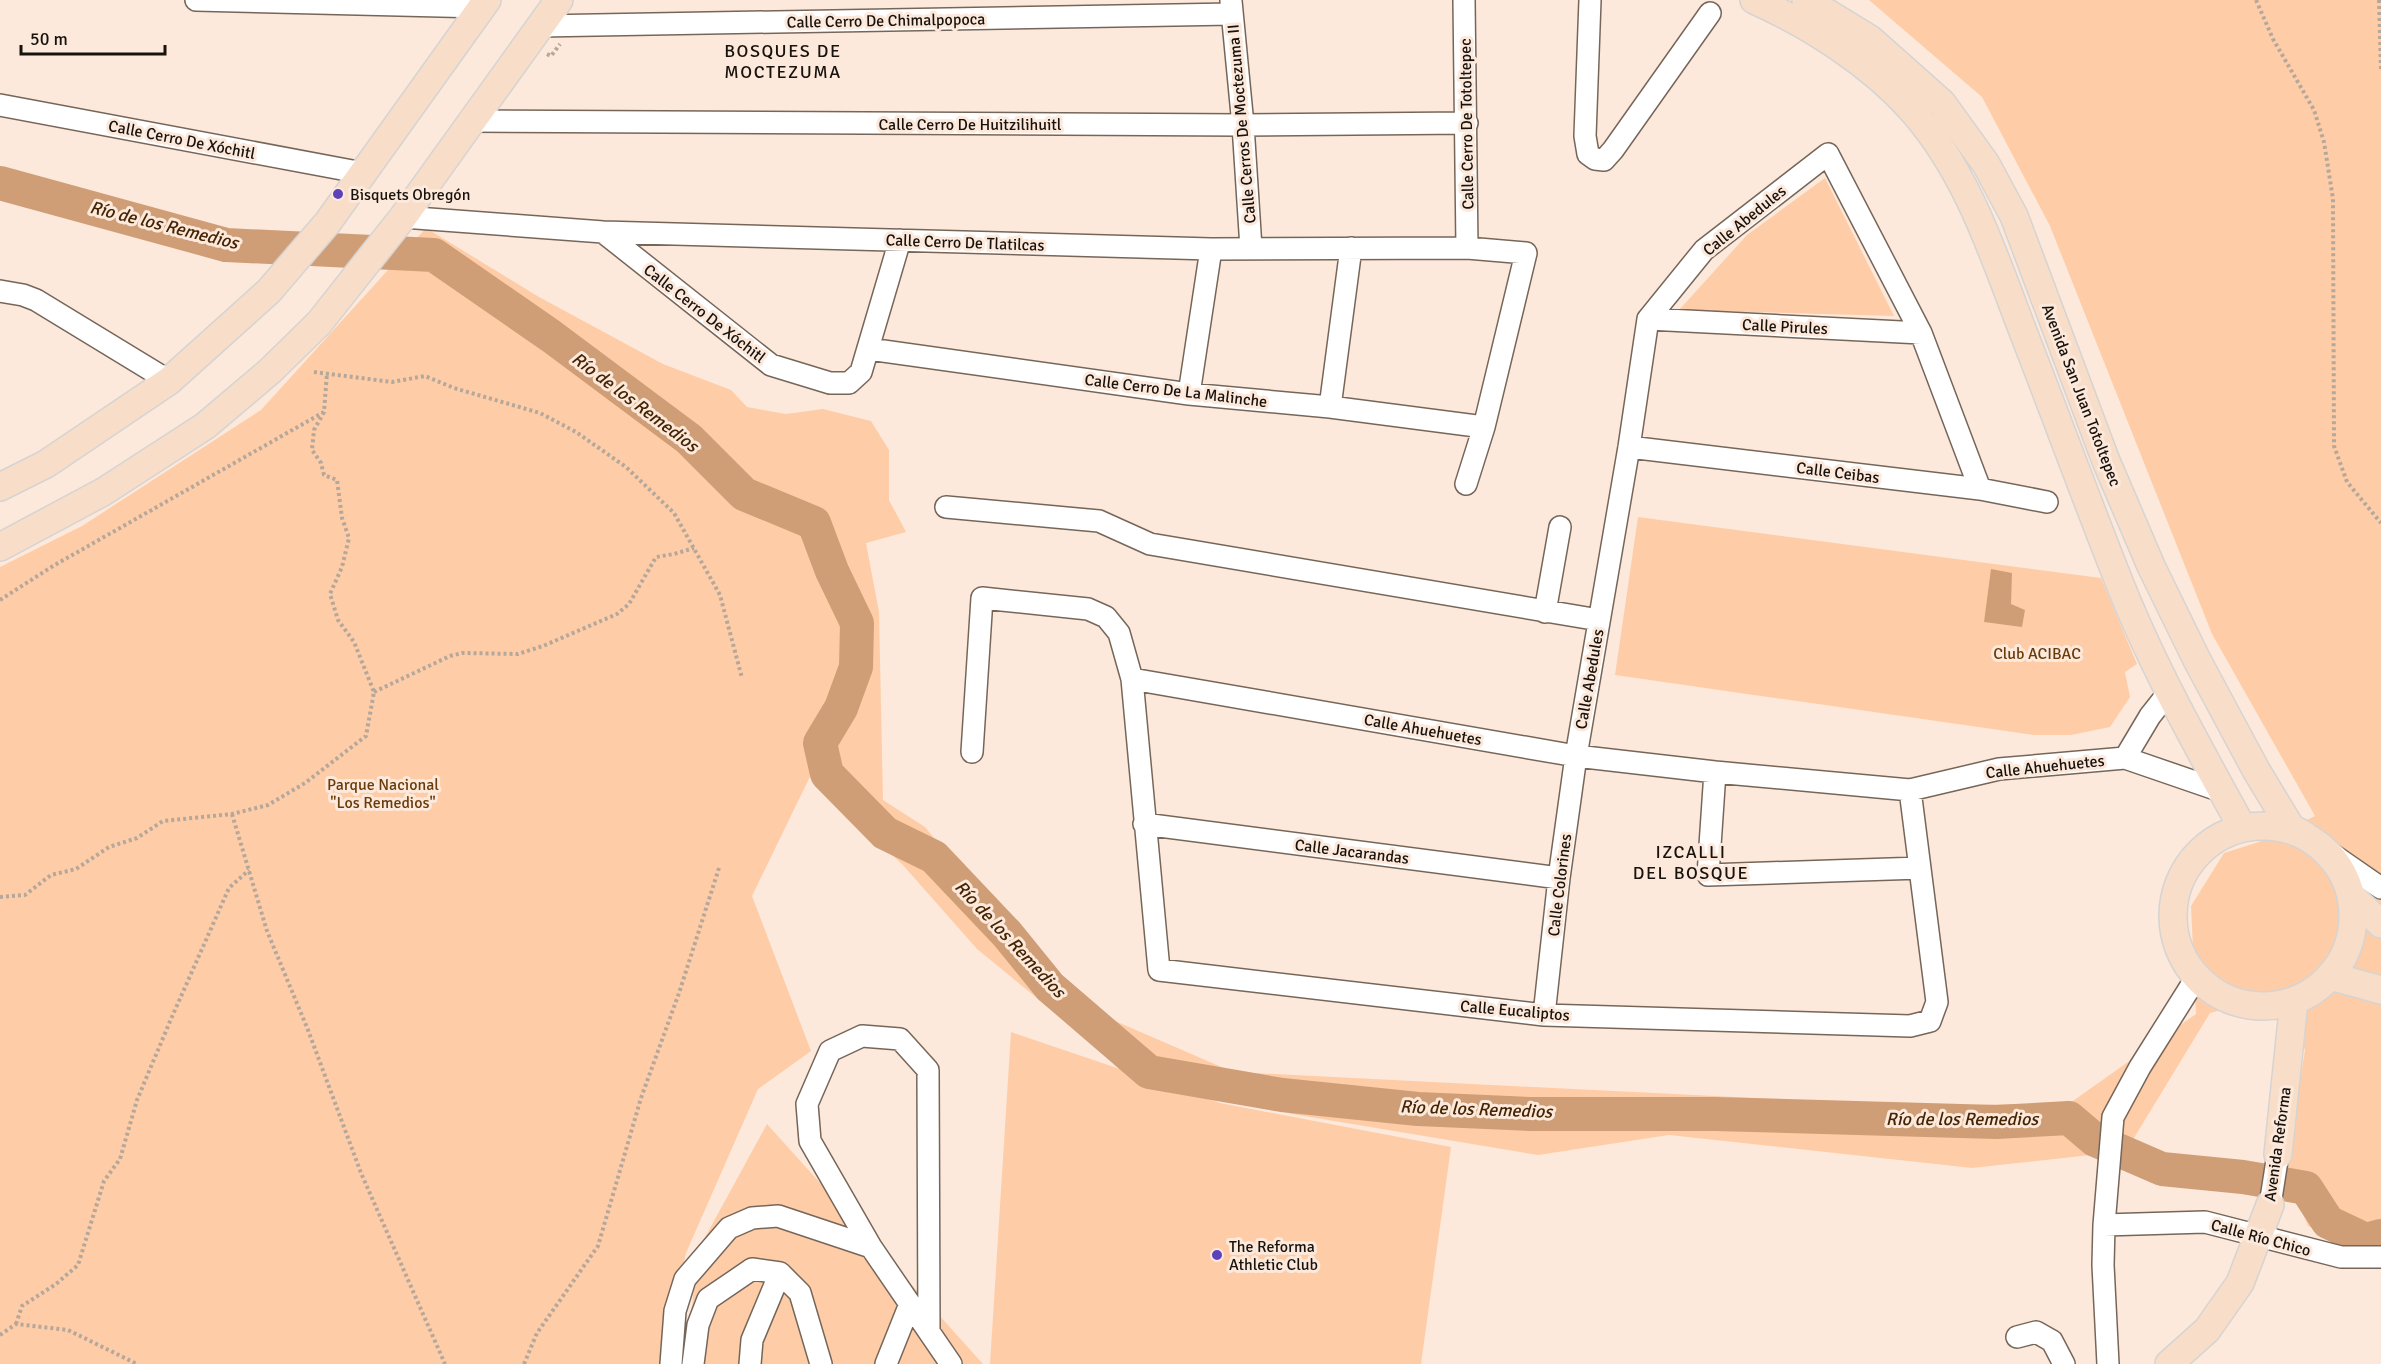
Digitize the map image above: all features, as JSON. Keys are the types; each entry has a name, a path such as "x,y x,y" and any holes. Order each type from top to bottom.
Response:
{"main road":[{"path":"0,547 103,492 205,426 270,371 320,322 404,217 559,0"},
{"name":"Avenida San Juan Totoltepec","path":"1754,0 1788,16 1863,64 1911,110 1951,163 1986,234 2117,578 2169,692 2242,827"},
{"name":"Avenida San Juan Totoltepec","path":"1806,0 1870,39 1942,103 1986,164 2014,216 2106,461 2151,566 2197,660 2290,828 2315,842"},
{"path":"0,487 46,464 170,381 269,291 328,222 484,4"},
{"path":"2169,692 2194,688 2201,690 2256,770"},
{"path":"2263,824 2284,827 2315,842 2342,871 2351,896 2353,925 2345,952 2330,976 2313,991 2294,1001 2273,1006 2242,1004 2212,992 2196,978 2179,951 2172,920 2176,889 2190,861 2213,839 2242,827 2263,824"},
{"path":"2351,896 2381,924"},
{"path":"2330,976 2381,990"},
{"name":"Avenida Reforma","path":"2278,1154 2294,1001"},
{"name":"Avenida Reforma","path":"2169,1364 2207,1330 2240,1283 2270,1205"}],"street":[{"path":"196,0 484,4"},
{"name":"Calle Cerro De Totoltepec","path":"1464,0 1467,248"},
{"path":"1590,0 1585,136 1588,154 1595,159 1604,160 1710,13"},
{"name":"Calle Cerro De Chimalpopoca","path":"540,26 1232,7"},
{"name":"Calle Cerros De Moctezuma II","path":"1232,7 1251,248"},
{"name":"Calle Cerro De Xóchitl","path":"0,105 363,173"},
{"name":"Calle Cerro De Huitzilihuitl","path":"473,121 1243,125 1467,123"},
{"name":"Calle Abedules","path":"1576,756 1629,447 1648,319 1704,250 1828,154 1922,333 1980,489"},
{"name":"Calle Cerro De Tlatilcas","path":"404,217 603,232 1211,249 1467,248 1527,253 1484,427"},
{"name":"Calle Cerro De Xóchitl","path":"603,232 771,365 830,383 849,383 861,372 869,350"},
{"path":"869,350 900,240"},
{"path":"1330,407 1351,248"},
{"path":"1189,394 1211,249"},
{"path":"0,291 36,300 170,381"},
{"name":"Calle Pirules","path":"1648,319 1922,333"},
{"name":"Calle Cerro De La Malinche","path":"869,350 1189,394 1330,407 1484,427"},
{"path":"1466,484 1484,427"},
{"name":"Calle Ceibas","path":"1629,447 1980,489 2047,502"},
{"path":"946,507 1099,521 1150,544 1599,620"},
{"path":"1545,612 1560,527"},
{"name":"Calle Eucaliptos","path":"972,752 982,598 1088,609 1106,617 1119,633 1132,679 1159,970 1544,1015 1910,1026 1930,1021 1938,1002 1910,790"},
{"name":"Calle Ahuehuetes","path":"1132,679 1576,756 1715,772 1910,790 1999,769 2125,758 2224,792"},
{"name":"Calle Ahuehuetes","path":"2125,758 2150,716 2169,692"},
{"name":"Calle Colorines","path":"1544,1015 1559,878 1576,756"},
{"path":"1715,772 1708,875 1920,868"},
{"name":"Calle Jacarandas","path":"1144,824 1559,878"},
{"path":"2315,842 2381,888"},
{"path":"2108,1364 2103,1266 2104,1225 2113,1123 2139,1067 2196,978"},
{"path":"929,1331 928,1070 900,1039 862,1036 830,1051 807,1104 810,1141 871,1247 951,1364"},
{"name":"Avenida Reforma","path":"2270,1205 2278,1154"},
{"path":"671,1364 675,1311 685,1279 729,1228 752,1218 778,1216 871,1247"},
{"name":"Calle Río Chico","path":"2104,1225 2205,1222 2341,1257 2381,1257"},
{"path":"693,1364 698,1325 708,1299 752,1269 780,1272 800,1293 821,1364"},
{"path":"750,1364 752,1340 780,1272"},
{"path":"886,1364 910,1304"},
{"path":"2016,1337 2036,1332 2052,1341 2064,1364"}],"path":[{"path":"2256,0 2272,39 2314,110 2324,142 2333,199 2334,446 2347,482 2381,523"},
{"path":"2379,0 2381,70"},
{"path":"314,372 392,382 425,376 454,388 540,413 576,432 627,467 674,513 720,595 742,678"},
{"path":"0,897 25,895 51,875 76,869 109,847 137,838 163,821 232,814 268,805 305,783 366,736 374,692 354,642 338,620 330,594 342,567 349,538 342,518 337,480 324,475 321,463 312,450 314,430 324,411 327,374"},
{"path":"0,600 53,566 324,411"},
{"path":"374,692 450,656 462,653 518,654 593,625 617,614 629,604 656,556 694,548"},
{"path":"232,814 267,931 308,1030 361,1173 445,1364"},
{"path":"524,1364 537,1332 598,1246 641,1098 719,868"},
{"path":"0,1335 16,1324 22,1306 56,1284 78,1265 104,1181 120,1159 137,1100 171,1019 229,888 249,870"},
{"path":"16,1324 68,1330 137,1364"}],"green space":[{"name":"Parque Nacional \"Los Remedios\"","path":"1869,0 2381,0 2381,1248 2365,1252 2308,1226 2286,1171 2305,1050 2279,995 2210,1013 2126,1151 1972,1168 1669,1135 1538,1155 1292,1114 1134,1071 1054,1012 977,949 902,864 853,820 820,756 752,896 811,1051 758,1089 686,1253 661,1364 0,1364 0,567 82,526 261,410 426,228 539,297 663,364 731,390 747,407 786,414 823,409 871,421 889,450 889,500 906,532 866,543 879,612 883,800 925,827 974,887 1099,1014 1233,1072 1913,1106 2070,1103 2196,1014 2191,906 2224,853 2265,840 2315,816 2212,634 2050,226 1982,97"},
{"path":"1825,178 1894,316 1679,310 1747,235"},
{"name":"Club ACIBAC","path":"1638,517 2101,578 2137,664 2125,672 2130,697 2110,727 2071,735 2034,735 1615,675"},
{"name":"The Reforma Athletic Club","path":"1011,1032 1220,1103 1451,1147 1421,1364 990,1364"},
{"path":"767,1124 983,1364 687,1364 697,1252"}],"shaded area":[{"path":"1991,569 2012,573 2011,604 2025,610 2022,627 1984,622"}],"waterway":[{"name":"Río de los Remedios","path":"0,183 226,245 434,255 551,336 689,439 744,494 814,523 832,571 857,623 856,667 841,708 820,743 827,774 885,833 934,857 1007,934 1050,987 1149,1072 1282,1095 1418,1109 1530,1114 1715,1114 1996,1122 2069,1118 2095,1140 2162,1169 2243,1177 2306,1188 2328,1222 2366,1240 2381,1236"}],"place":[{"name":"Bisquets Obregón","path":"338,194"},
{"name":"The Reforma Athletic Club","path":"1217,1255"}],"district":[{"name":"BOSQUES DE MOCTEZUMA","path":"783,61"},
{"name":"IZCALLI DEL BOSQUE","path":"1691,862"}]}
